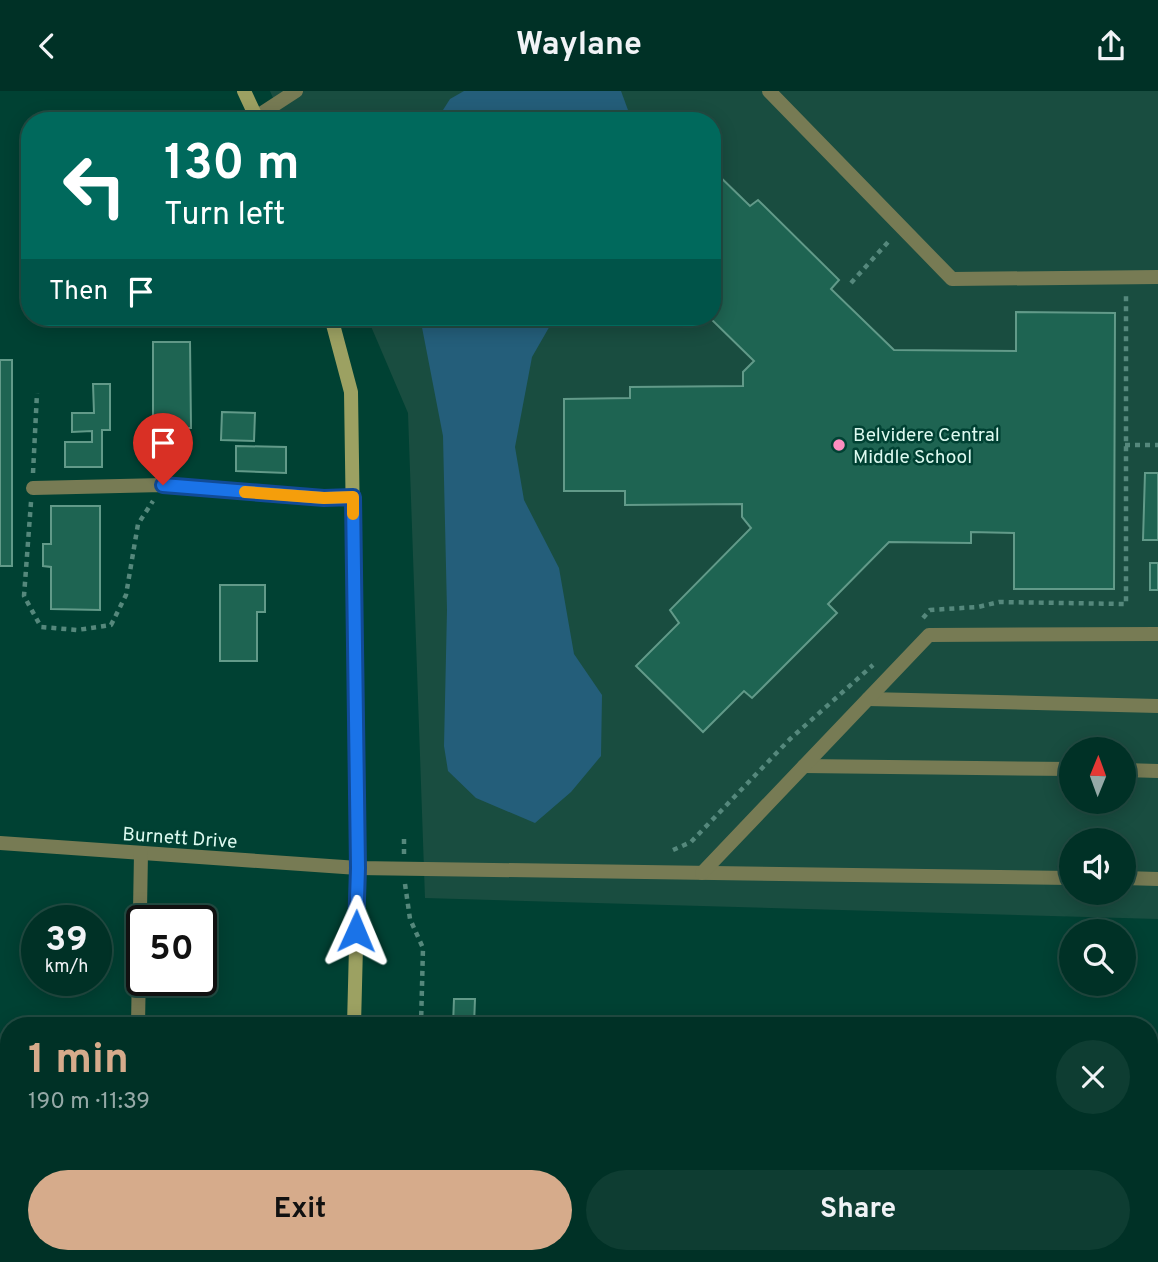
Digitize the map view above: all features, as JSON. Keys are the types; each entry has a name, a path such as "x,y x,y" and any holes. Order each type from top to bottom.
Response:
{"main road":[{"path":"244,91 254,112"},
{"path":"333,326 351,392 358,868 354,1017"}],"street":[{"path":"267,112 296,91"},
{"path":"769,91 952,279 1158,277"},
{"path":"33,488 163,485 324,498 353,497"},
{"path":"702,873 929,635 1158,634"},
{"path":"868,699 1158,706"},
{"path":"804,766 1059,769"},
{"path":"1136,770 1158,771"},
{"name":"Burnett Drive","path":"0,843 358,868 1059,878"},
{"path":"138,1017 141,853"},
{"path":"1136,878 1158,879"}],"path":[{"path":"1126,295 1125,445 1158,446"},
{"path":"37,393 24,596 41,627 77,630 111,625 127,595 138,524 163,485"},
{"path":"404,837 403,869 410,919 423,948 421,1017"}],"shaded area":[{"path":"270,91 1158,91 1158,919 425,898 408,413 371,326 721,326 721,112 279,112"},
{"path":"464,91 621,91 629,112 442,112 450,99"},
{"path":"422,326 550,326 532,357 515,447 524,500 559,568 574,654 602,695 601,756 571,792 535,823 476,798 448,771 444,746 447,610 443,436"}],"building":[{"name":"Belvidere Central Middle School","path":"721,178 750,206 758,200 839,280 831,289 894,350 1016,351 1016,312 1115,313 1114,589 1014,589 1014,533 971,532 971,543 889,542 828,604 837,613 752,698 744,691 703,732 636,666 679,623 670,610 751,528 742,517 742,504 625,505 625,491 564,491 564,399 630,398 630,387 743,386 743,372 754,361 718,326 721,326"},
{"path":"153,342 190,342 191,428 153,428"},
{"path":"0,360 12,360 12,566 0,566"},
{"path":"93,384 110,384 110,430 102,430 102,467 65,467 65,442 92,442 92,431 72,432 72,413 94,413"},
{"path":"222,412 255,413 254,441 221,440"},
{"path":"236,446 286,447 286,473 236,471"},
{"path":"1145,473 1158,473 1158,540 1143,540"},
{"path":"51,506 100,506 100,610 51,609 51,567 43,566 43,544 51,544"},
{"path":"1150,563 1158,563 1158,590 1150,590"},
{"path":"220,585 265,585 265,612 257,612 257,661 220,661"},
{"path":"454,999 475,999 474,1017 453,1017"}],"slow traffic":[{"path":"245,492 324,498 353,497 353,514"}],"place":[{"name":"Belvidere Central Middle School","path":"839,445"}],"route":[{"path":"163,485 324,498 353,497 358,868 356,931"}]}
